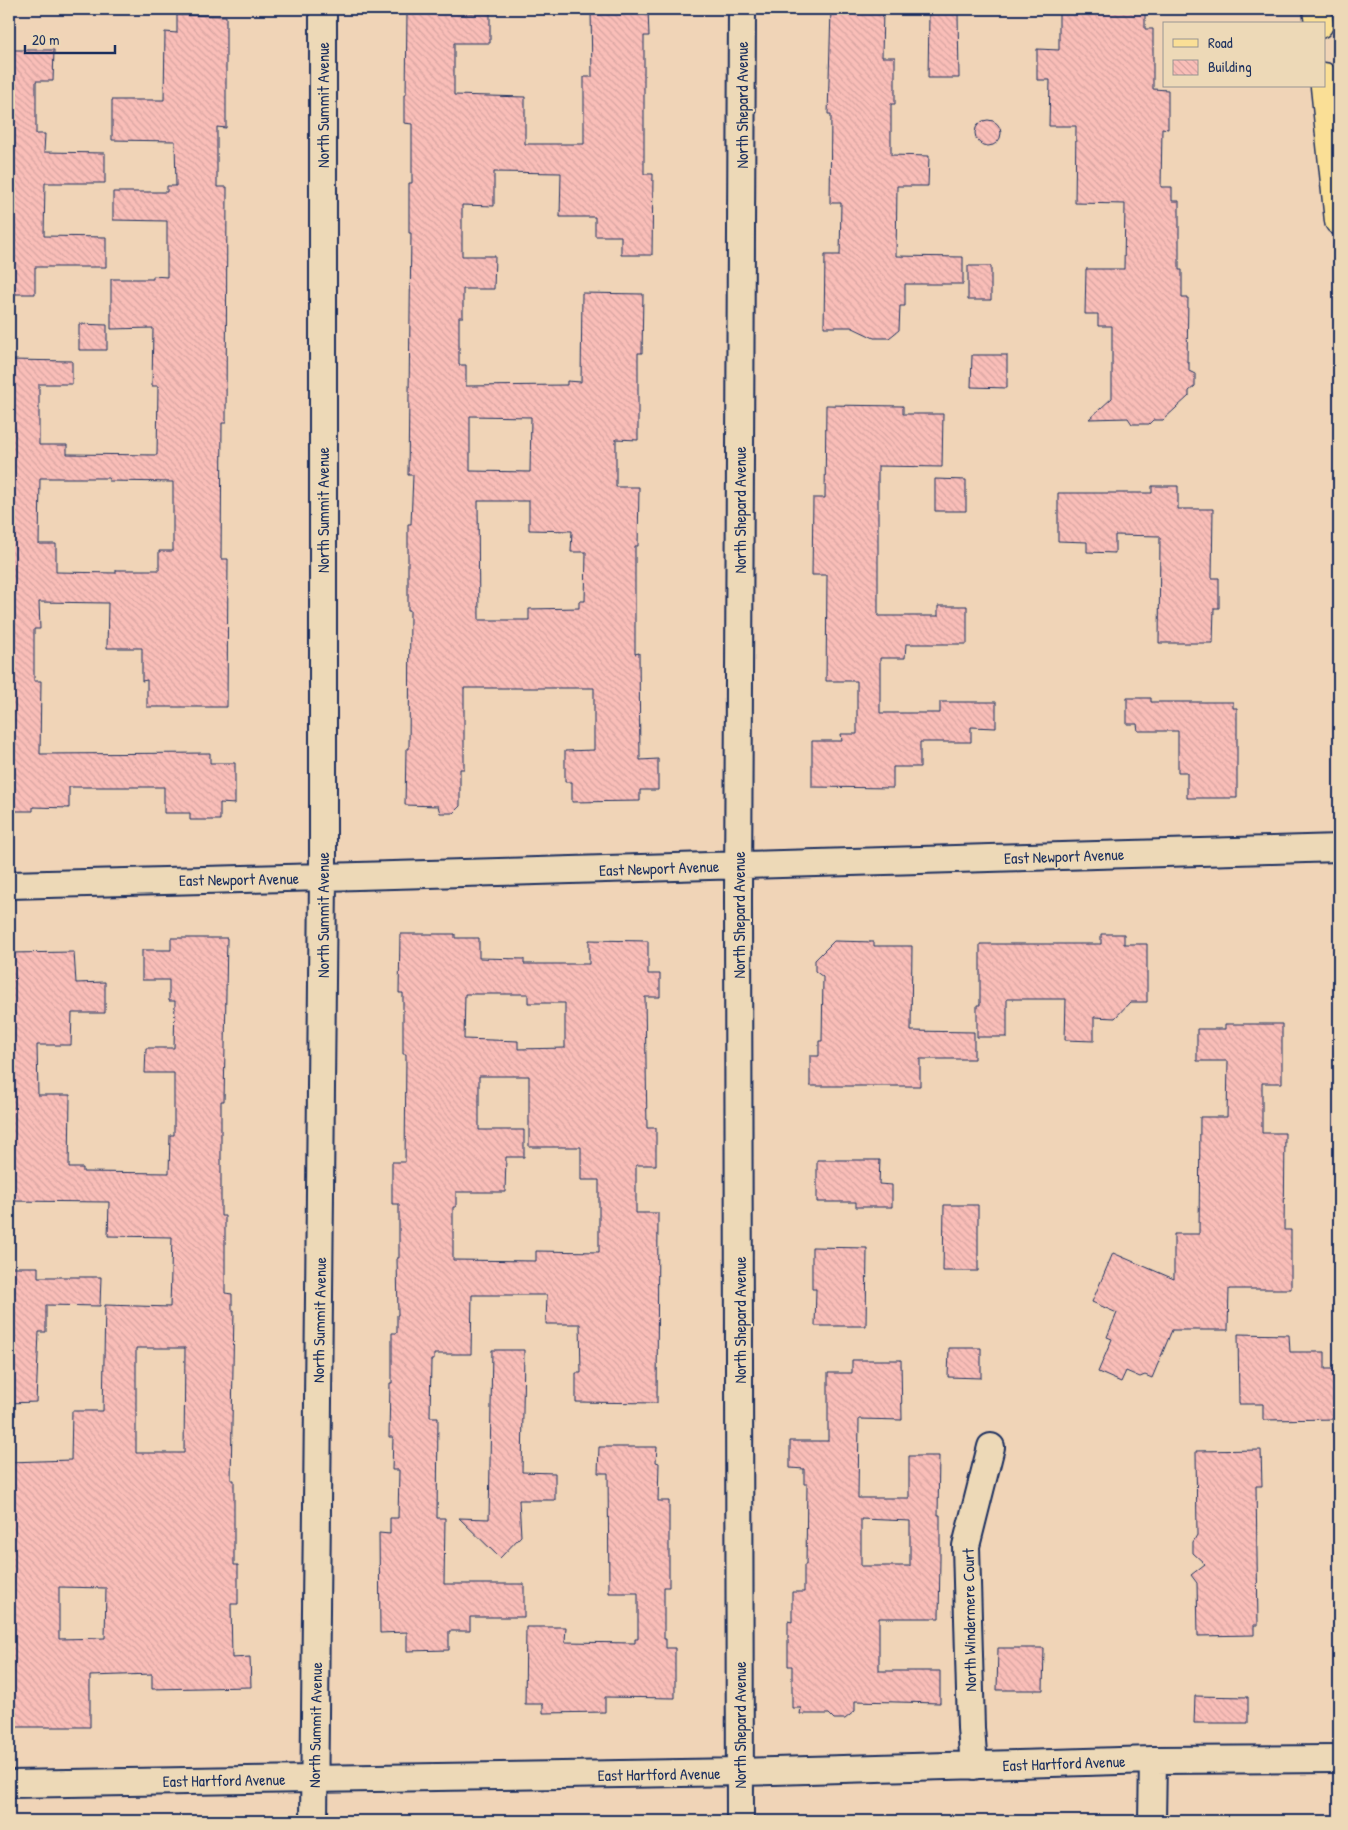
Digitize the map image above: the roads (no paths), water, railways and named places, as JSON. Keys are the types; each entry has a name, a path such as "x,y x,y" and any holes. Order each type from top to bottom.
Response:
{"main road":[{"path":"1317,9 1319,22"},
{"path":"1325,88 1339,222"}],"street":[{"name":"North Summit Avenue","path":"314,1821 323,878 323,9"},
{"name":"North Shepard Avenue","path":"740,1821 739,865 742,9"},
{"name":"East Newport Avenue","path":"9,884 323,878 1339,848"},
{"name":"North Windermere Court","path":"974,1766 971,1728 966,1546 991,1447"},
{"name":"East Hartford Avenue","path":"9,1784 740,1772 1153,1760 1339,1759"},
{"path":"1152,1821 1153,1760"}]}
